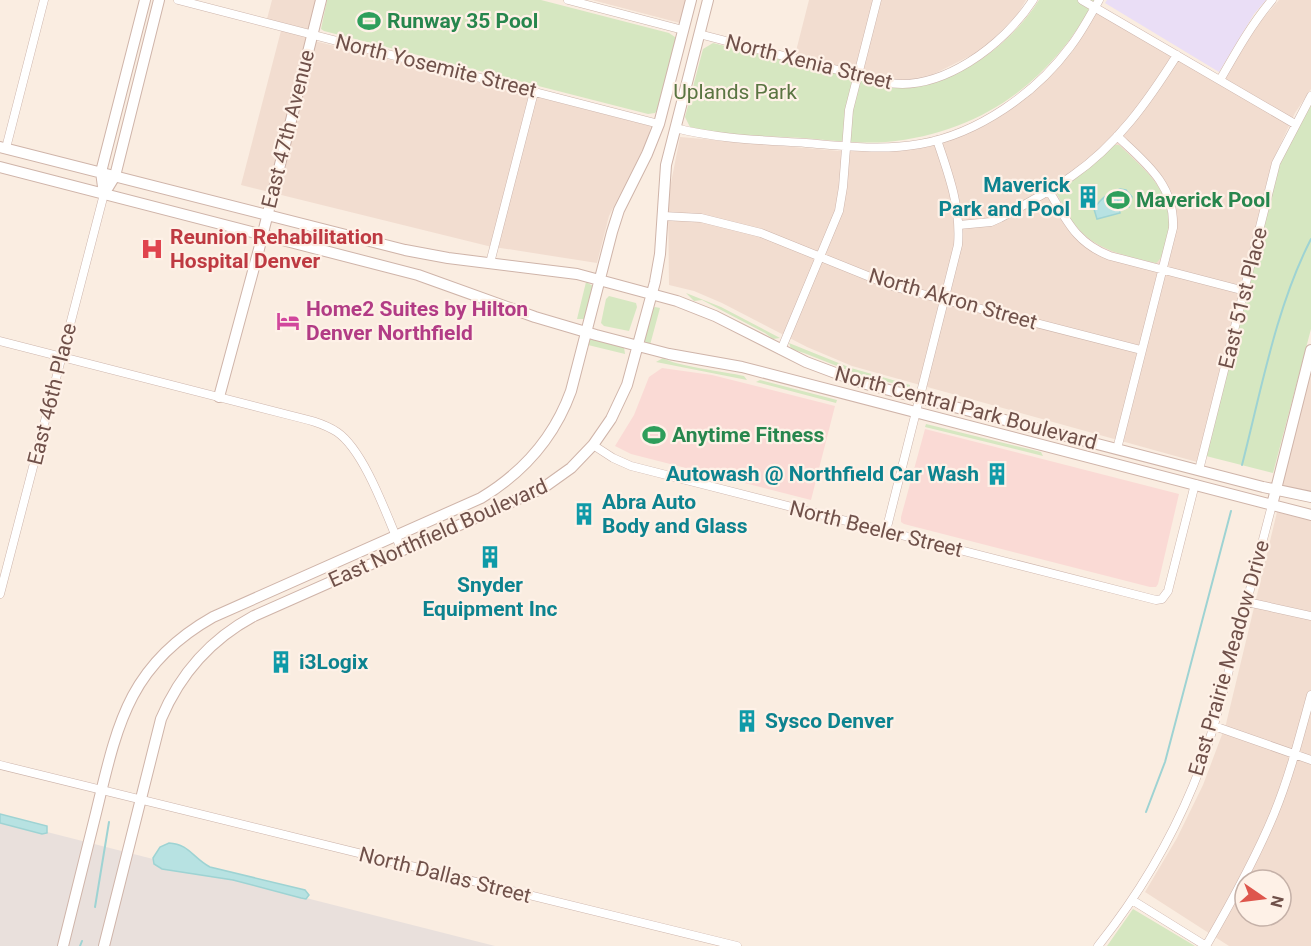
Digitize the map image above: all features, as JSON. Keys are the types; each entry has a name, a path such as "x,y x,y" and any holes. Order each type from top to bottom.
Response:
{"main road":[{"name":"East 46th Place","path":"104,194 101,172 145,0"},
{"name":"East 46th Place","path":"104,194 115,176 159,0"},
{"name":"East 47th Avenue","path":"219,396 321,0"},
{"name":"East Northfield Boulevard","path":"101,791 114,740 127,705 152,666 179,639 213,617 481,498 507,482 531,459 549,437 563,412 573,385 619,210 659,124 691,0"},
{"name":"East Northfield Boulevard","path":"140,800 157,731 166,707 190,668 210,646 254,616 543,488 571,468 593,445 618,406 639,346 661,246 666,165 708,0"},
{"name":"North Central Park Boulevard","path":"2,151 101,172 405,250 562,271 600,280 706,312 839,376 920,399 1311,497"},
{"name":"North Central Park Boulevard","path":"0,167 426,277 535,317 639,346 732,365 1311,515"},
{"name":"East Prairie Meadow Drive","path":"1272,505 1306,390 1311,350"},
{"path":"63,946 101,791"},
{"path":"104,946 140,800"}],"street":[{"path":"2,151 44,0"},
{"name":"North Yosemite Street","path":"178,0 659,124"},
{"path":"568,0 683,30"},
{"path":"781,350 839,211 849,110 878,0"},
{"name":"North Xenia Street","path":"699,34 906,85 945,74 990,48 1033,0"},
{"path":"1082,0 1097,4 1177,55 1295,124"},
{"path":"1220,80 1242,41 1272,0"},
{"path":"675,128 719,137 871,148 938,140 962,131 1009,105 1054,67 1071,46 1097,4"},
{"path":"959,225 991,222 1000,218 1049,191 1094,159 1143,108 1177,55"},
{"path":"490,263 534,92"},
{"name":"East 51st Place","path":"1199,470 1276,163 1311,96"},
{"path":"1117,136 1152,170 1169,195 1173,208 1173,228 1117,449"},
{"path":"886,531 954,267 959,225 955,196 938,140"},
{"path":"1049,191 1073,230 1082,241 1096,251 1245,291"},
{"name":"East 46th Place","path":"0,594 104,194"},
{"name":"North Akron Street","path":"663,216 701,218 752,231 785,241 895,286 1142,350"},
{"path":"0,341 311,420 338,433 347,440 360,457 402,551"},
{"name":"North Beeler Street","path":"593,445 631,466 1153,600 1162,599 1168,591 1195,484"},
{"name":"East Prairie Meadow Drive","path":"1098,946 1132,900 1159,857 1181,815 1194,783 1214,726 1272,505"},
{"path":"1246,602 1311,616"},
{"path":"1132,900 1206,946 1259,849 1278,805 1311,695"},
{"path":"1214,726 1311,760"},
{"path":"0,765 140,800"},
{"name":"North Dallas Street","path":"140,800 738,946"}],"shaded area":[{"path":"272,0 317,0 307,39 651,126 646,143 609,216 597,263 488,246 241,185 283,23 267,19"},
{"path":"592,0 686,0 680,23"},
{"path":"809,0 1026,0 1017,15 982,50 932,75 900,81 795,55"},
{"path":"1107,0 1266,0 1254,14 1219,72 1105,3"},
{"path":"1279,0 1311,0 1311,89 1295,113 1274,158 1197,462 852,366 807,347 722,303 694,291 669,285 668,198 680,137 840,151 886,152 934,145 986,125 1035,90 1072,52 1097,12 1220,84 1260,22"},
{"path":"1311,364 1311,492 1280,485"},
{"path":"662,368 712,375 835,406 811,500 631,454 615,446 634,415 649,377"},
{"path":"925,429 1179,494 1156,587 901,522"},
{"path":"1277,512 1311,521 1311,946 1229,946 1145,892 1177,838 1203,785 1226,724"},
{"path":"0,820 495,946 0,946"}],"green space":[{"path":"327,0 541,0 669,33 675,37 676,43 659,107 655,113 648,114 324,31 321,29"},
{"name":"Uplands Park","path":"1039,0 1095,0 1077,30 1057,56 1034,79 1009,99 982,115 952,128 920,137 886,142 855,142 718,132 690,127 685,117 703,49 713,43 897,88 918,86 939,81 978,62 1012,34"},
{"path":"1311,100 1311,329 1273,473 1206,456 1279,162"},
{"path":"1113,145 1119,145 1150,175 1164,197 1169,223 1163,252 1156,263 1113,251 1093,241 1073,222 1057,194 1058,189 1083,173"},
{"path":"586,282 593,286 585,319 577,319"},
{"path":"686,293 721,307 780,338 773,339 702,300 694,301"},
{"path":"609,296 636,303 637,307 629,331 604,326 601,323 606,299"},
{"path":"660,308 650,345 644,341 652,309"},
{"path":"589,340 624,347 625,354 588,345"},
{"path":"789,343 851,368 910,385 910,388 852,372 791,349"},
{"path":"663,358 688,366 744,376 747,380 656,362"},
{"path":"760,380 837,400 836,403 756,382"},
{"path":"926,424 1041,452 1043,456 925,427"},
{"path":"1133,909 1195,946 1107,946"}],"water":[{"name":"Maverick Pool","path":"1120,189 1126,190 1132,197 1129,207 1118,201 1120,213 1097,219 1094,209 1097,205 1105,196"},
{"path":"0,814 47,826 47,833 42,834 0,823"},
{"path":"169,843 181,846 210,867 305,890 309,895 306,899 233,880 162,869 154,864 153,858 160,847"}],"waterway":[{"path":"1242,465 1279,321 1311,239"},
{"path":"1146,812 1165,762 1231,511"},
{"path":"95,907 109,822"},
{"path":"80,946 82,941"}],"place":[{"name":"Runway 35 Pool","path":"369,21"},
{"name":"Maverick Park and Pool","path":"1088,197"},
{"name":"Maverick Pool","path":"1118,200"},
{"name":"Reunion Rehabilitation Hospital Denver","path":"152,249"},
{"name":"Home2 Suites by Hilton Denver Northfield","path":"288,321"},
{"name":"Anytime Fitness","path":"654,435"},
{"name":"Autowash @ Northfield Car Wash","path":"997,474"},
{"name":"Abra Auto Body and Glass","path":"584,514"},
{"name":"Snyder Equipment Inc","path":"490,557"},
{"name":"i3Logix","path":"281,662"},
{"name":"Sysco Denver","path":"747,721"}]}
